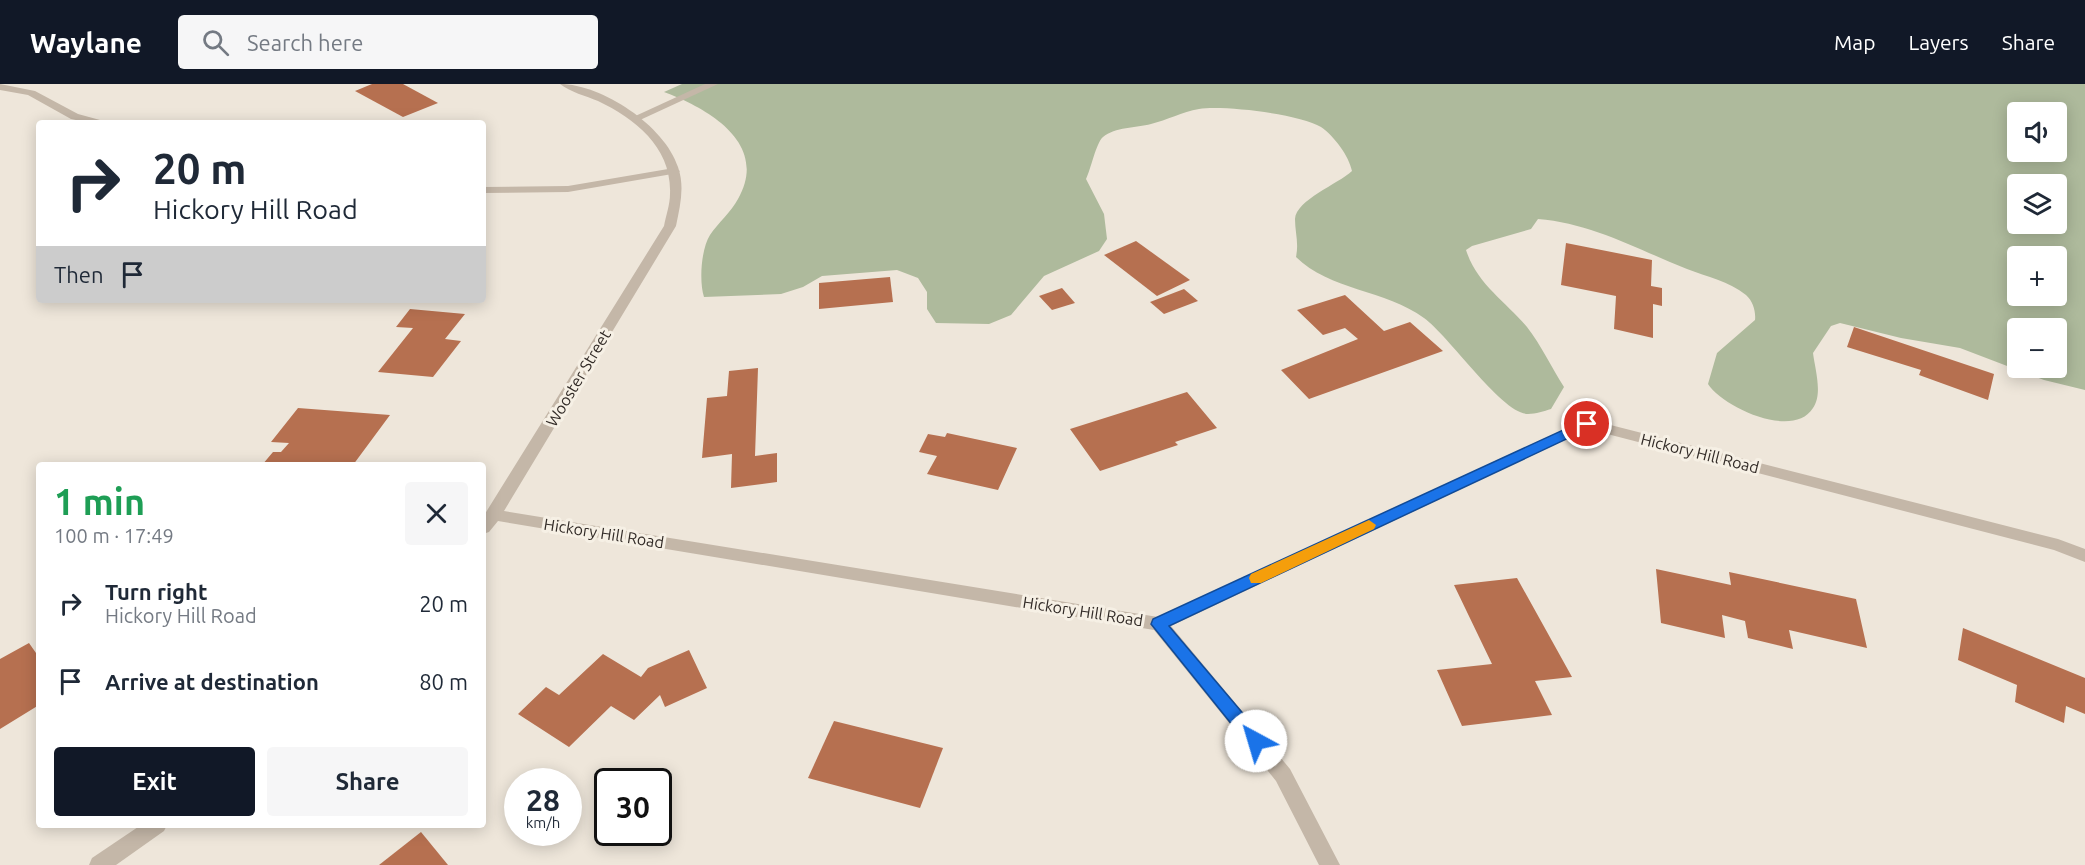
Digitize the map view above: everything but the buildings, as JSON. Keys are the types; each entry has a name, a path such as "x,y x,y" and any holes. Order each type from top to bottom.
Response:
{"street":[{"path":"486,190 568,189 674,171 668,152 652,131 636,118 618,107 565,84"},
{"path":"636,118 713,84"},
{"path":"0,87 31,93 75,117 90,120"},
{"name":"Wooster Street","path":"486,524 494,515 670,226 677,190 674,171"},
{"name":"Hickory Hill Road","path":"494,515 1159,624 1587,424 2058,545 2085,556"},
{"path":"1159,624 1283,775 1330,865"},
{"path":"99,865 153,828"}],"green space":[{"path":"682,84 2085,84 2085,390 2039,378 2067,378 2067,318 2007,318 2007,366 1960,348 1901,338 1840,323 1831,326 1813,353 1818,396 1813,408 1803,417 1790,421 1775,421 1759,417 1728,402 1708,384 1717,353 1755,320 1754,307 1746,295 1725,283 1596,232 1538,219 1531,229 1472,246 1466,250 1484,282 1527,327 1564,387 1551,409 1531,414 1517,411 1490,388 1435,327 1424,318 1393,301 1325,277 1296,257 1295,219 1297,212 1310,199 1352,171 1344,153 1331,136 1321,127 1296,118 1225,108 1193,110 1151,124 1113,131 1103,137 1086,179 1104,214 1107,239 1099,251 1044,276 1011,315 989,324 936,323 927,309 927,292 918,278 897,270 822,276 803,287 781,294 704,297 701,274 707,241 738,199 746,179 746,161 740,145 729,131 715,118 664,92"}],"slow traffic":[{"path":"1256,578 1369,525"}],"route":[{"path":"1256,741 1159,624 1587,424"}]}
